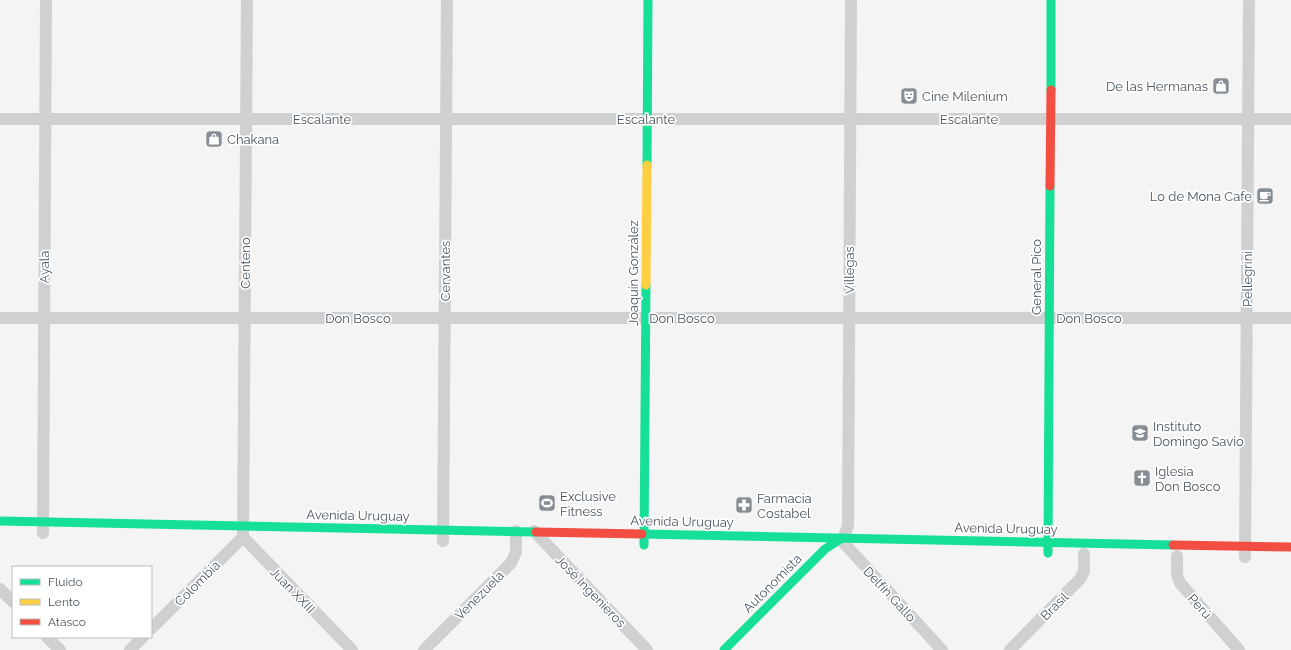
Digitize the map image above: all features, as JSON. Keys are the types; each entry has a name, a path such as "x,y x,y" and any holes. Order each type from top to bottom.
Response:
{"main road":[{"name":"Joaquín González","path":"644,545 648,0"},
{"name":"General Pico","path":"1044,553 1048,542 1050,0"},
{"name":"Avenida Uruguay","path":"0,521 43,530 243,532 521,539 644,534 1204,545 1245,554 1291,547"},
{"name":"Avenida Uruguay","path":"227,537 243,532 257,538"},
{"name":"Autonomista","path":"724,650 825,549 842,538"},
{"path":"545,543 560,544"},
{"path":"1177,556 1180,550 1204,545"},
{"path":"811,548 863,550"},
{"name":"Avenida Uruguay","path":"1044,553 1058,554"},
{"path":"1071,554 1088,554"}],"street":[{"name":"Ayala","path":"43,530 46,0"},
{"name":"Centeno","path":"243,532 247,0"},
{"name":"Cervantes","path":"443,538 447,0"},
{"name":"Villegas","path":"842,538 847,533 848,526 851,0"},
{"name":"Pellegrini","path":"1245,554 1249,0"},
{"name":"Escalante","path":"0,119 1291,119"},
{"name":"Don Bosco","path":"0,318 1291,318"},
{"name":"Colombia","path":"152,628 243,532"},
{"name":"Juan XXIII","path":"243,532 352,650"},
{"name":"Delfín Gallo","path":"842,538 842,543 942,650"},
{"name":"José Ingenieros","path":"521,539 545,543 647,650"},
{"name":"Venezuela","path":"424,650 511,563 521,539"},
{"name":"Brasil","path":"1010,650 1078,581 1084,571 1088,554"},
{"name":"Perú","path":"1177,556 1177,575 1180,583 1239,650"},
{"path":"0,589 12,601"},
{"path":"48,638 60,650"},
{"path":"130,650 142,638"}],"traffic: fast":[{"path":"647,165 648,0"},
{"path":"1051,0 1051,90"},
{"path":"1048,553 1050,186"},
{"path":"644,545 646,285"},
{"path":"0,521 536,532"},
{"path":"642,534 1173,545"},
{"path":"724,650 825,549 842,538"}],"traffic: slow":[{"path":"646,285 647,165"}],"traffic: jam":[{"path":"1050,186 1051,90"},
{"path":"536,532 642,534"},
{"path":"1173,545 1291,547"}],"place":[{"name":"De las Hermanas","path":"1221,86"},
{"name":"Cine Milenium","path":"909,96"},
{"name":"Chakana","path":"214,139"},
{"name":"Lo de Mona Cafe","path":"1265,196"},
{"name":"Instituto Domingo Savio","path":"1140,433"},
{"name":"Iglesia Don Bosco","path":"1142,478"},
{"name":"Exclusive Fitness","path":"547,503"},
{"name":"Farmacia Costabel","path":"744,505"}]}
